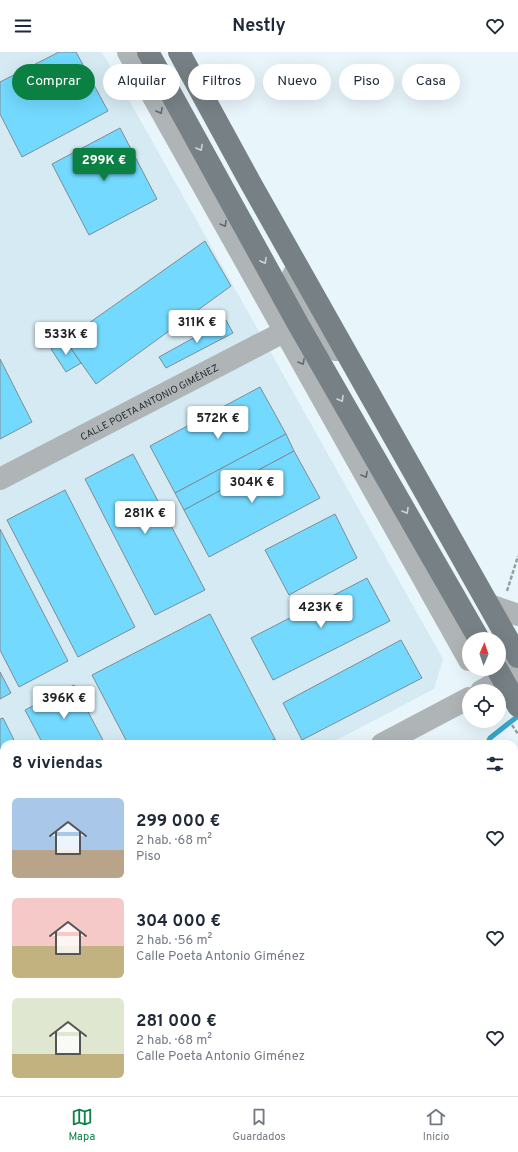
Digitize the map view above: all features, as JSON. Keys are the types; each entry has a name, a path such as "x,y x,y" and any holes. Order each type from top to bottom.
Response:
{"main road":[{"path":"148,52 292,328 475,632"},
{"path":"179,52 250,182 431,502 503,610 518,657"},
{"path":"506,696 518,706"}],"street":[{"path":"128,52 292,328 462,647"},
{"path":"169,52 231,163 250,182 258,212 300,288 305,301 305,315 292,328"},
{"path":"292,328 313,323 322,329 330,339 405,473 416,488 431,502 432,515 440,534 494,632"},
{"name":"CALLE POETA ANTONIO GIMÉNEZ","path":"0,479 292,328"},
{"path":"518,628 514,640 518,657"},
{"path":"482,676 492,684 500,676"},
{"path":"389,740 462,700"}],"path":[{"path":"503,610 518,556"}],"shaded area":[{"path":"0,52 102,52 109,64 103,64 103,100 129,100 443,659 434,689 337,740 0,740"}],"building":[{"path":"59,52 76,52 83,64 35,64"},
{"path":"12,76 12,100 95,100 95,87 108,111 22,157 0,114 0,82"},
{"path":"120,128 157,199 89,235 52,164"},
{"path":"205,241 231,286 96,384 65,340"},
{"path":"226,320 233,333 166,368 159,357"},
{"path":"65,340 81,363 66,372 51,349"},
{"path":"0,359 32,422 0,439"},
{"path":"260,387 286,434 175,493 150,446"},
{"path":"286,434 294,451 184,510 175,493"},
{"path":"294,451 320,498 209,557 184,510"},
{"path":"133,454 205,590 155,615 85,479"},
{"path":"65,490 135,627 78,657 7,520"},
{"path":"335,514 357,558 289,595 265,550"},
{"path":"0,529 68,661 19,687 0,650"},
{"path":"367,578 390,621 273,680 251,638"},
{"path":"210,614 275,739 126,740 92,675"},
{"path":"401,640 422,678 302,740 283,703"},
{"path":"0,672 11,693 0,699"},
{"path":"74,685 103,740 41,740 25,710"},
{"path":"3,718 14,740 0,740 0,719"}],"waterway":[{"path":"489,740 518,716"}]}
